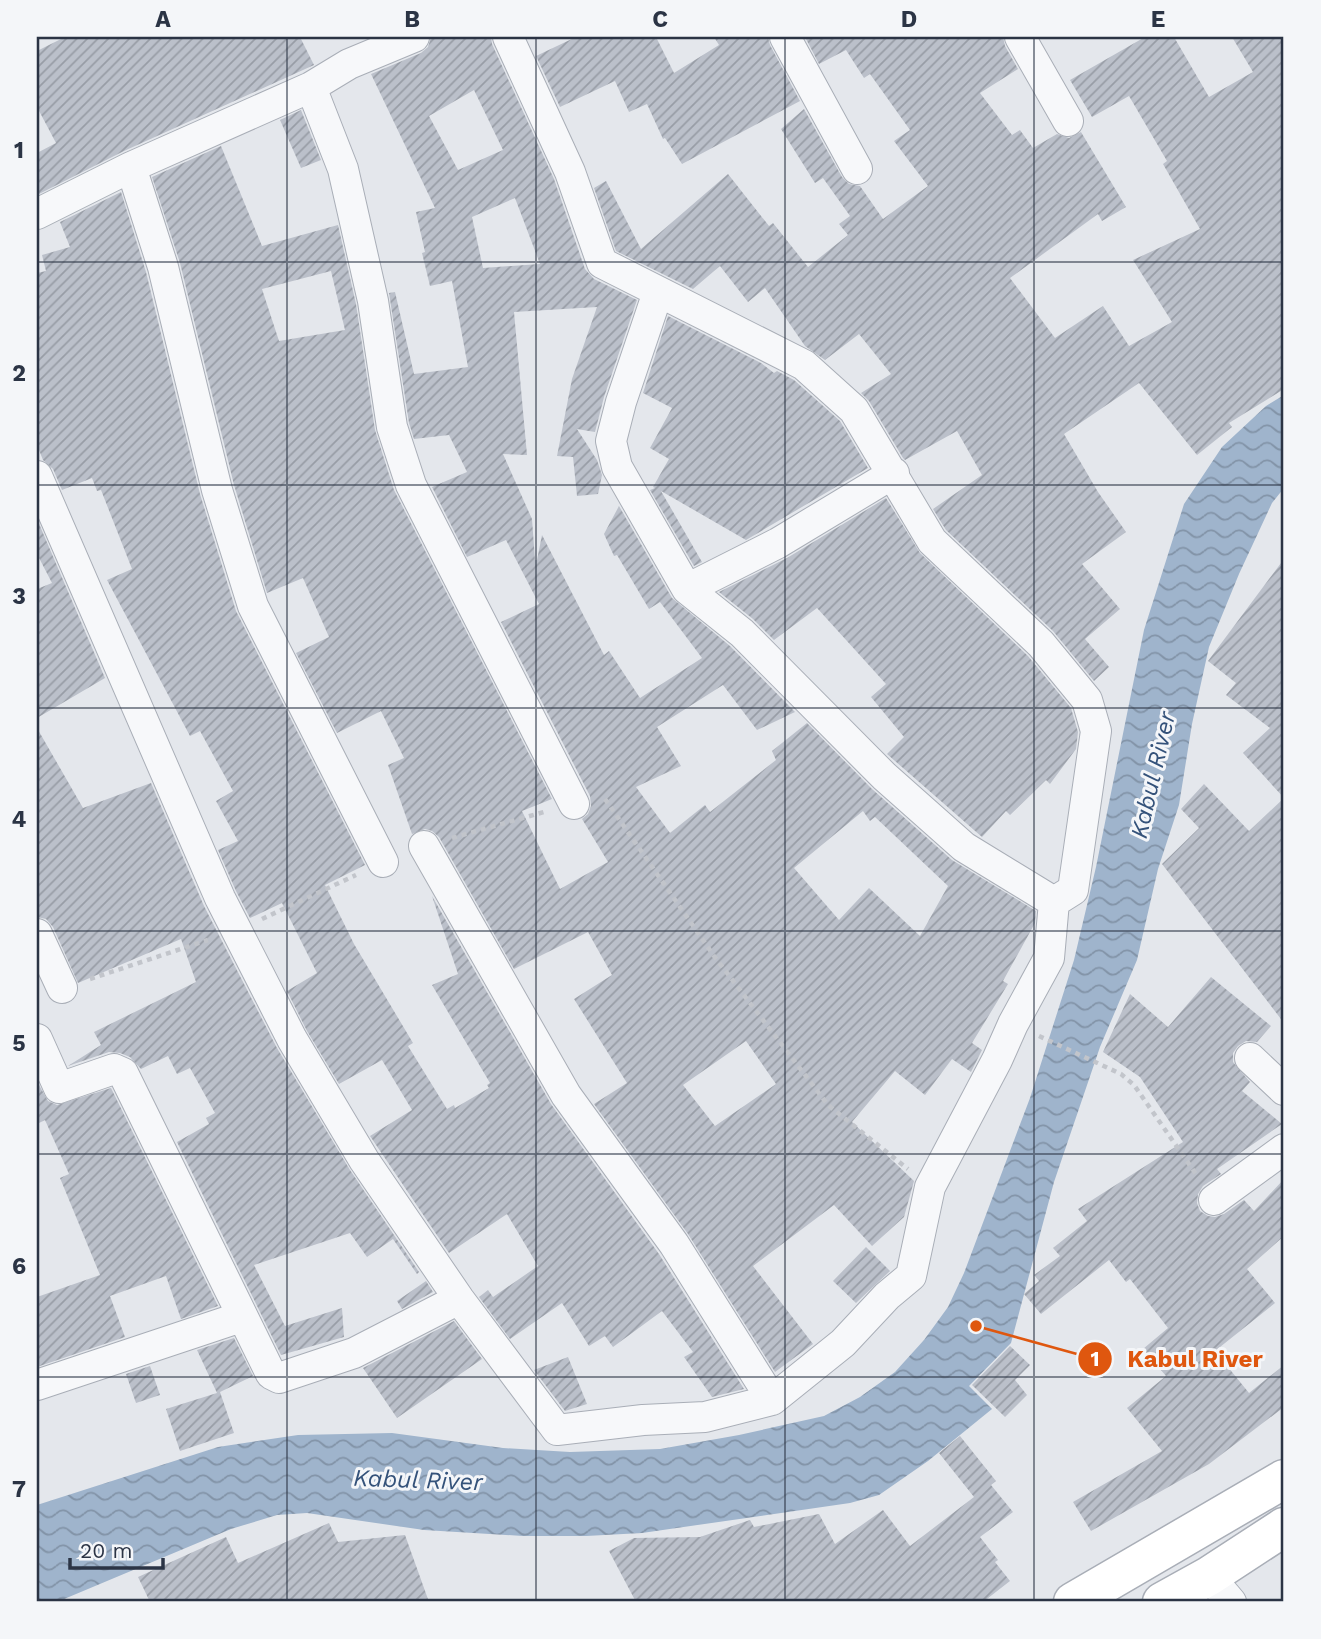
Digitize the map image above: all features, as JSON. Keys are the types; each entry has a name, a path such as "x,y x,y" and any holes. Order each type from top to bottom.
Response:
{"main road":[{"path":"1073,1602 1284,1479"},
{"path":"1162,1602 1220,1589 1284,1527"}],"street":[{"path":"37,214 131,167 311,87 349,64 414,37"},
{"path":"508,37 570,172 602,263 804,365 854,410 894,473 932,541 1041,644 1087,700 1096,732 1073,890 1054,902"},
{"path":"785,37 857,169"},
{"path":"1020,37 1068,121"},
{"path":"311,87 343,169 373,301 391,427 411,485 574,804"},
{"path":"131,167 163,267 217,490 253,606 383,862"},
{"path":"658,292 621,402 611,441 617,467 687,589 742,633 884,776 964,847 1054,902"},
{"path":"687,589 778,543 894,473"},
{"path":"37,476 220,898 292,1039 364,1160 459,1299 557,1430 643,1420 705,1417 772,1399 843,1343 887,1296 911,1276 930,1187 1049,958 1054,902"},
{"path":"424,846 566,1095 674,1244 772,1399"},
{"path":"37,934 62,988"},
{"path":"37,1039 59,1088 114,1069 123,1073 271,1374 279,1378 354,1353 459,1299"},
{"path":"1250,1058 1284,1090"},
{"path":"1214,1200 1284,1149"},
{"path":"37,1385 232,1320"}],"path":[{"path":"424,846 602,795 714,956 828,1105 930,1187"},
{"path":"62,988 237,931 383,862"},
{"path":"1038,1035 1121,1074 1134,1085 1214,1200"}],"water":[{"path":"1284,395 1284,488 1272,503 1209,647 1192,724 1179,805 1158,869 1137,960 1100,1047 1054,1182 1011,1343 969,1386 992,1409 928,1461 879,1495 850,1503 642,1533 586,1536 523,1536 424,1530 307,1513 277,1515 231,1529 57,1602 37,1602 37,1505 218,1447 298,1435 392,1433 503,1448 570,1452 660,1449 824,1416 860,1397 895,1372 924,1340 948,1307 964,1273 1030,1098 1074,960 1096,867 1144,630 1184,504 1222,447 1266,406"}],"building":[{"path":"65,37 300,37 314,65 124,151 37,195 37,153 56,143 37,107 37,51"},
{"path":"431,37 491,37 554,179 585,269 594,279 637,300 595,432 577,429 597,460 602,475 598,494 577,496 573,457 557,456 572,379 597,307 514,312 527,455 503,454 532,519 535,560 542,535 604,655 609,651 640,698 702,658 660,602 649,609 617,555 614,556 604,534 619,506 672,598 730,646 795,712 757,730 723,685 657,727 681,766 636,787 670,833 705,805 710,812 776,760 772,751 807,723 872,789 952,860 1036,911 1035,923 1003,981 1008,984 972,1043 982,1050 971,1072 952,1059 925,1095 895,1071 852,1122 914,1181 904,1217 872,1246 834,1205 753,1266 813,1344 775,1372 688,1234 594,1104 627,1083 574,999 612,975 588,932 514,969 439,837 425,829 412,834 388,765 404,758 381,711 337,733 296,653 329,637 303,578 267,593 234,485 180,263 152,177 221,146 262,246 338,225 356,304 375,430 394,490 552,799 522,811 560,889 608,862 582,819 591,806 590,796 501,622 539,604 506,540 467,557 432,487 467,472 449,435 414,439 409,423 389,293 395,292 414,374 468,367 452,281 430,286 422,253 425,252 416,212 435,208 371,74 421,53 428,47","holes":["474,90 503,150 458,170 429,116","515,198 540,264 483,268 472,217","331,271 345,330 279,341 262,289","863,811 870,821 875,817 948,886 920,936 869,888 839,920 794,868","746,1041 776,1084 715,1126 683,1085"]},
{"path":"576,37 656,37 674,73 719,45 714,37 768,37 800,101 682,164 665,138 663,139 647,104 629,112 615,81 560,107 536,56"},
{"path":"805,37 1003,37 1018,69 980,93 1012,135 1020,130 1033,148 1057,134 1069,138 1081,132 1126,207 1102,221 1098,214 1010,278 1055,338 1103,306 1129,346 1172,322 1133,260 1200,229 1163,164 1167,161 1129,96 1092,117 1070,80 1145,37 1174,37 1209,97 1253,72 1232,37 1284,37 1284,389 1229,423 1232,427 1197,455 1139,383 1064,434 1098,492 1126,532 1082,564 1120,609 1085,639 1109,667 1094,681 1053,631 946,530 933,509 982,475 957,431 905,460 903,458 869,401 861,393 891,374 859,334 825,360 805,346 765,288 748,302 720,266 693,289 616,251 594,188 606,181 641,249 728,174 769,226 773,223 808,267 848,235 839,224 850,216 823,178 815,183 781,129 804,109 842,177 849,184 860,186 883,219 928,186 894,141 910,130 870,74 864,78 846,50 819,64"},
{"path":"301,110 321,160 301,168 280,120"},
{"path":"121,192 146,272 200,494 236,611 365,865 325,885 354,944 413,1043 408,1046 447,1109 454,1105 455,1108 489,1088 487,1085 490,1083 432,985 458,974 432,896 551,1104 659,1254 744,1389 712,1397 684,1357 693,1352 662,1311 613,1347 605,1336 589,1346 562,1303 510,1339 479,1297 488,1290 493,1297 538,1266 507,1214 449,1253 370,1136 412,1110 382,1060 339,1084 307,1031 287,991 317,973 282,903 250,918 236,891 218,850 238,841 216,801 233,791 200,731 190,736 107,580 132,569 101,490 97,491 92,478 62,490 53,469 43,460 37,445 37,273 46,271 42,255 70,247 60,222"},
{"path":"668,316 761,363 774,373 777,371 794,380 840,421 868,468 746,540 661,491 702,562 694,566 650,490 655,488 653,487 669,459 650,448 672,408 643,393"},
{"path":"886,498 920,553 1028,656 1071,708 1078,732 1076,749 1050,784 1046,780 1010,815 1006,811 982,837 887,754 904,737 871,697 886,684 817,608 774,640 719,592 787,558"},
{"path":"37,519 105,678 37,718 37,589 52,583 37,554"},
{"path":"1284,559 1284,798 1243,753 1270,728 1226,695 1236,683 1208,661"},
{"path":"37,728 83,808 151,783 204,906 277,1048 350,1170 419,1272 417,1274 393,1239 367,1257 350,1233 254,1265 285,1326 342,1308 344,1337 281,1355 177,1142 209,1124 206,1118 215,1113 190,1068 177,1074 168,1056 141,1069 130,1057 109,1052 68,1066 101,1045 94,1032 196,982 181,939 78,983 53,927 46,919 37,917"},
{"path":"1204,784 1249,831 1284,798 1284,1023 1162,864 1199,828 1181,809"},
{"path":"1211,977 1271,1026 1257,1042 1246,1041 1238,1046 1233,1053 1233,1062 1250,1082 1242,1091 1282,1124 1217,1169 1221,1174 1203,1186 1197,1203 1200,1211 1215,1217 1244,1200 1254,1211 1284,1179 1284,1236 1247,1269 1275,1303 1215,1351 1249,1393 1284,1365 1284,1407 1209,1464 1091,1531 1073,1502 1162,1451 1127,1408 1166,1376 1143,1349 1168,1328 1130,1279 1126,1282 1109,1260 1041,1314 1024,1294 1039,1281 1034,1275 1060,1256 1053,1248 1087,1221 1078,1209 1183,1142 1140,1077 1103,1052 1130,994 1168,1027"},
{"path":"39,1085 48,1101 57,1105 111,1088 218,1306 181,1319 166,1276 110,1296 125,1337 37,1367 37,1297 100,1275 60,1178 69,1174 45,1120 37,1124"},
{"path":"866,1247 890,1271 856,1303 833,1281"},
{"path":"426,1281 433,1292 402,1309 397,1301"},
{"path":"454,1321 482,1359 397,1418 363,1368"},
{"path":"234,1338 253,1376 220,1392 234,1433 180,1451 166,1409 217,1393 197,1350"},
{"path":"1010,1346 1030,1365 1015,1380 1027,1395 1005,1417 972,1385"},
{"path":"568,1357 587,1404 565,1411 534,1370"},
{"path":"150,1366 160,1395 136,1403 126,1374"},
{"path":"960,1436 996,1481 991,1485 1013,1512 980,1537 1010,1581 983,1602 636,1602 609,1551 634,1538 700,1537 750,1520 754,1527 819,1514 835,1544 883,1510 910,1546 974,1497 939,1453"},
{"path":"329,1523 338,1542 405,1535 429,1602 150,1602 138,1577 226,1537 238,1563"}],"place":[{"name":"Kabul River","path":"976,1326"}]}
